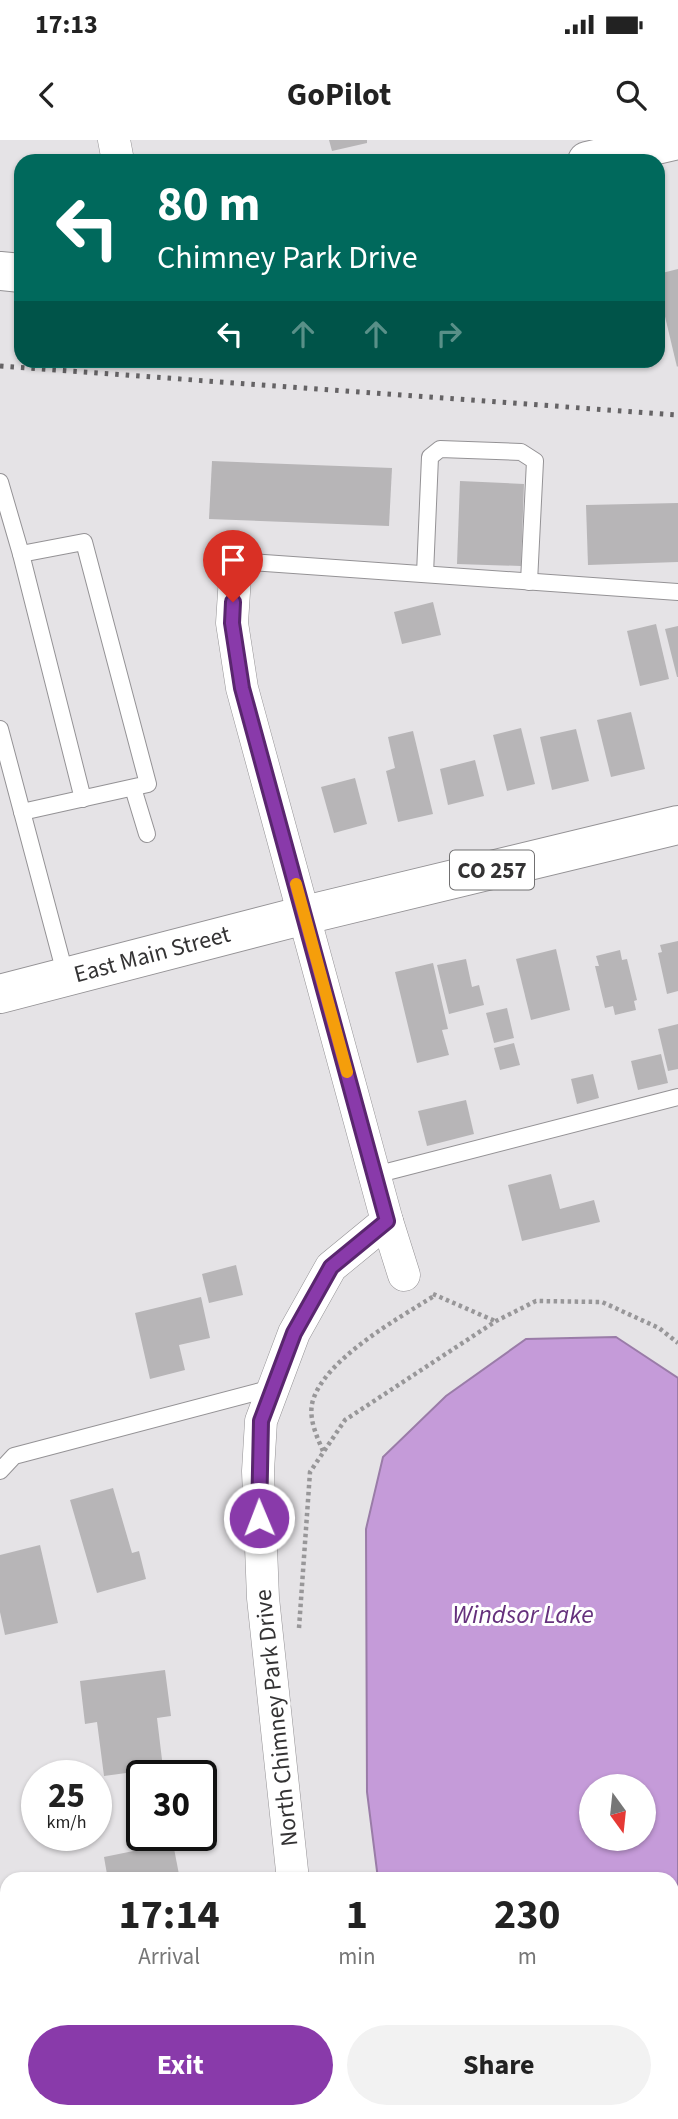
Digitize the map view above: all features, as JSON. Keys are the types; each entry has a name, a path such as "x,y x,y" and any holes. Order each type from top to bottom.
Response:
{"main road":[{"path":"619,154 678,141"},
{"name":"CO 257","path":"305,915 678,825"},
{"name":"East Main Street","path":"0,995 305,915"}],"street":[{"path":"236,561 232,623 242,688 404,1275"},
{"name":"North Chimney Park Drive","path":"292,1872 259,1541 258,1471 261,1421 294,1333 331,1267 387,1221"}],"lane":[{"path":"425,574 430,457 440,449 521,452 535,461 529,582"},
{"path":"0,482 83,799"},
{"path":"21,554 84,542 148,784 22,812"},
{"path":"236,561 678,592"},
{"path":"0,729 66,977"},
{"path":"133,788 147,834"},
{"path":"375,1175 678,1097"},
{"path":"0,1471 14,1456 272,1388"}],"path":[{"path":"404,1275 434,1296 496,1321"},
{"path":"324,1451 314,1432 312,1405 321,1384 345,1356 434,1296"},
{"path":"298,1639 310,1472 345,1420 496,1321 536,1301 602,1302 659,1328 678,1343"}],"water":[{"name":"Windsor Lake","path":"616,1337 678,1378 678,1872 377,1872 367,1792 366,1529 383,1457 446,1396 526,1339"}],"building":[{"path":"329,140 367,140 367,143 332,151"},
{"path":"678,269 677,367 665,316 665,272"},
{"path":"212,461 392,468 389,526 209,519"},
{"path":"460,481 524,484 521,566 457,564"},
{"path":"678,503 678,562 588,565 586,505"},
{"path":"433,602 441,635 402,644 394,612"},
{"path":"656,624 669,679 640,686 627,631"},
{"path":"678,626 678,677 677,677 665,629"},
{"path":"631,712 645,769 611,777 597,720"},
{"path":"521,728 535,784 507,791 493,735"},
{"path":"576,729 589,781 552,790 540,737"},
{"path":"413,731 433,814 398,822 386,771 395,768 388,737"},
{"path":"475,760 484,796 448,805 440,769"},
{"path":"355,778 367,824 334,833 321,787"},
{"path":"678,941 678,991 667,994 658,953 662,952 660,945"},
{"path":"556,949 570,1010 531,1020 516,959"},
{"path":"620,950 622,960 627,959 637,1000 634,1001 636,1010 615,1015 613,1006 605,1008 595,966 599,966 596,956"},
{"path":"466,959 472,987 479,985 484,1005 449,1014 437,965"},
{"path":"433,963 448,1029 442,1030 449,1055 417,1063 395,972"},
{"path":"507,1008 514,1038 494,1043 486,1013"},
{"path":"678,1024 678,1069 668,1071 658,1029"},
{"path":"514,1043 520,1065 500,1070 494,1048"},
{"path":"661,1054 668,1083 638,1090 631,1061"},
{"path":"593,1074 599,1098 577,1104 571,1079"},
{"path":"466,1100 474,1134 427,1146 418,1111"},
{"path":"551,1174 560,1209 594,1200 600,1222 522,1241 508,1185"},
{"path":"236,1265 243,1295 209,1303 202,1274"},
{"path":"201,1297 210,1338 179,1345 185,1370 150,1379 135,1313"},
{"path":"113,1488 132,1553 139,1551 146,1579 97,1593 70,1500"},
{"path":"40,1545 58,1623 5,1635 0,1612 0,1555"},
{"path":"165,1670 171,1716 157,1718 162,1760 126,1760 126,1773 112,1775 112,1760 102,1760 97,1722 85,1724 80,1681"},
{"path":"134,1851 175,1851 178,1872 107,1872 104,1857"}],"railway":[{"path":"0,366 14,367"},
{"path":"28,368 678,415"}],"slow traffic":[{"path":"296,884 347,1072"}],"route":[{"path":"233,602 232,623 242,688 387,1221 331,1267 294,1333 261,1421 259,1518"}]}
